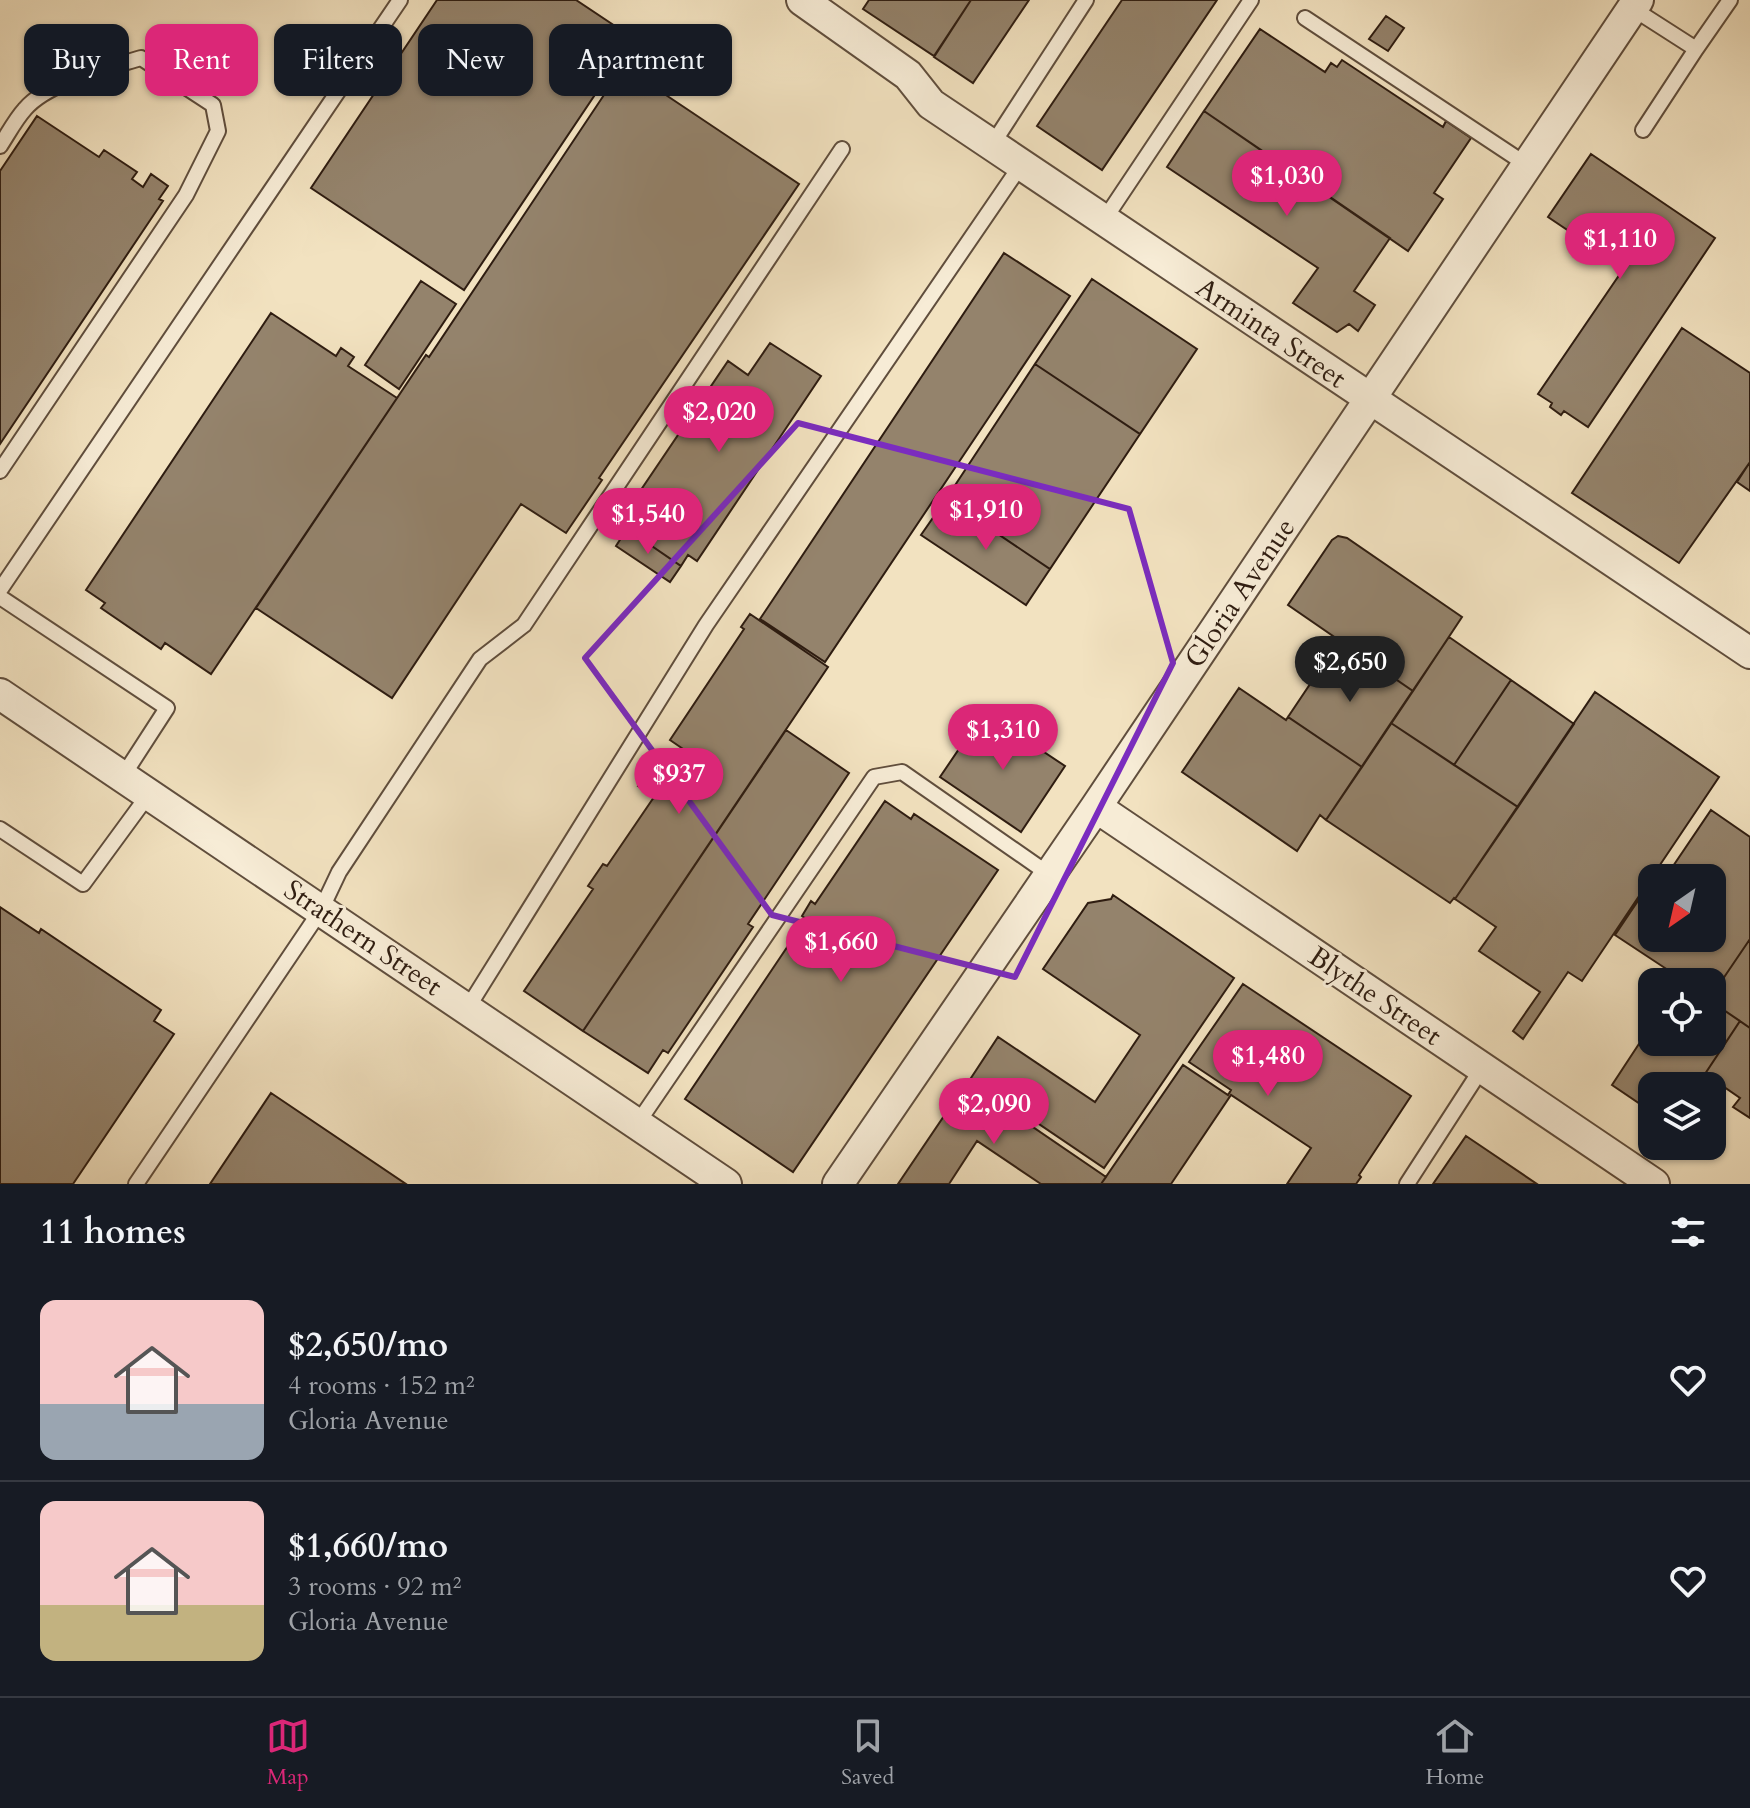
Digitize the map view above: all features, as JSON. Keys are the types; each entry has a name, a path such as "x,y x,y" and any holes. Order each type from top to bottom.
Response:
{"street":[{"name":"Arminta Street","path":"802,0 908,75 931,104 1750,653"},
{"name":"Gloria Avenue","path":"838,1184 1096,807 1635,4"},
{"name":"Strathern Street","path":"1,697 123,776 726,1184"},
{"name":"Blythe Street","path":"1096,807 1654,1184"}],"lane":[{"path":"0,590 400,0"},
{"path":"992,145 1086,0"},
{"path":"1104,220 1251,0"},
{"path":"1643,130 1730,0"},
{"path":"1635,4 1696,49"},
{"path":"1305,18 1527,165"},
{"path":"0,146 26,107 44,94 96,71 141,58 213,105 218,131 186,195 0,471"},
{"path":"136,1184 321,910 339,872 480,659 524,625 842,149"},
{"path":"467,1009 706,625 1021,165"},
{"path":"0,597 167,708 123,776"},
{"path":"637,1124 874,777 902,772 1050,875"},
{"path":"0,829 83,884 149,794"},
{"path":"1407,1184 1482,1068"}],"highlighted area":[{"path":"798,423 1129,509 1173,663 1015,977 772,915 585,658"}],"building":[{"path":"437,0 576,0 612,24 549,24 549,96 594,96 464,290 311,188 373,96 402,96 402,52 418,28 418,96 533,96 533,24 421,24"},
{"path":"869,0 971,0 934,56 863,9"},
{"path":"971,0 1029,0 973,83 934,57"},
{"path":"1122,0 1217,0 1102,170 1037,126"},
{"path":"1386,16 1404,28 1388,51 1369,39"},
{"path":"1260,29 1325,72 1331,63 1337,67 1342,60 1443,127 1446,121 1471,138 1434,193 1443,199 1408,251 1204,111"},
{"path":"603,96 667,96 799,184 599,478 602,480 566,533 521,504 392,698 256,608 426,355 429,357"},
{"path":"1204,111 1390,238 1354,291 1375,305 1358,331 1349,324 1337,332 1293,303 1318,268 1167,167"},
{"path":"37,116 99,157 104,150 137,172 132,179 143,187 151,174 168,186 159,199 163,201 0,444 0,171"},
{"path":"1591,154 1715,238 1588,427 1564,411 1561,415 1550,407 1552,403 1538,394 1624,268 1548,217"},
{"path":"1004,253 1070,296 825,662 760,619"},
{"path":"1092,279 1197,349 1140,434 1035,364"},
{"path":"421,281 456,304 399,389 365,365"},
{"path":"271,313 336,356 341,348 354,357 348,366 397,398 211,674 165,643 161,649 101,608 105,603 86,590"},
{"path":"1682,328 1750,373 1750,462 1679,563 1572,493"},
{"path":"770,343 821,376 697,561 688,555 681,566 627,529 635,518 626,512 728,361 748,375"},
{"path":"1035,364 1140,434 1050,569 946,499"},
{"path":"1750,462 1750,491 1737,482"},
{"path":"946,499 1050,569 1026,605 921,535"},
{"path":"627,529 681,566 670,582 616,546"},
{"path":"1338,536 1347,538 1462,617 1413,691 1288,605 1332,540"},
{"path":"750,614 828,667 583,1031 524,991 593,889 588,886 603,864 607,866 654,797 638,786 653,763 671,776 685,755 687,757 689,753 670,740 744,629 741,627"},
{"path":"1449,637 1511,680 1454,765 1391,723"},
{"path":"1339,641 1413,691 1362,767 1288,717"},
{"path":"1511,680 1574,724 1518,807 1454,765"},
{"path":"1239,688 1362,767 1326,820 1320,815 1297,851 1182,772"},
{"path":"1595,692 1719,777 1661,864 1638,864 1638,898 1582,981 1568,972 1523,1039 1513,1031 1540,992 1479,951 1496,927 1455,899"},
{"path":"984,712 1065,766 1021,832 940,777"},
{"path":"1391,723 1518,807 1450,903 1326,820"},
{"path":"786,730 849,773 748,924 753,927 668,1053 663,1050 648,1073 583,1031"},
{"path":"885,801 911,819 914,814 998,870 793,1172 685,1099 806,919 802,916 811,901 815,904"},
{"path":"1711,810 1750,837 1750,939 1726,974 1726,968 1665,968 1641,952 1726,952 1726,864 1674,864"},
{"path":"1113,895 1234,978 1104,1168 971,1078 998,1037 1095,1102 1140,1035 1043,969 1088,903 1111,899"},
{"path":"1638,901 1638,950 1615,935"},
{"path":"0,907 39,933 41,929 161,1010 154,1021 174,1034 73,1184 0,1184"},
{"path":"1750,939 1750,1028 1726,1012 1726,974"},
{"path":"1243,984 1411,1096 1359,1175 1361,1177 1356,1184 1287,1184 1311,1148 1231,1095 1171,1184 1101,1184 1183,1065 1228,1095 1231,1090 1189,1062"},
{"path":"1726,1012 1740,1021 1726,1042"},
{"path":"1740,1021 1750,1028 1750,1118 1733,1107 1740,1098 1726,1088 1726,1072 1706,1072 1717,1056 1726,1056 1726,1042"},
{"path":"1638,1045 1638,1056 1717,1056 1706,1072 1638,1072 1638,1103 1612,1085"},
{"path":"967,1082 1106,1177 1101,1184 1041,1184 977,1141 949,1184 898,1184"},
{"path":"271,1093 406,1184 210,1184"},
{"path":"1466,1136 1537,1184 1433,1184"}]}
